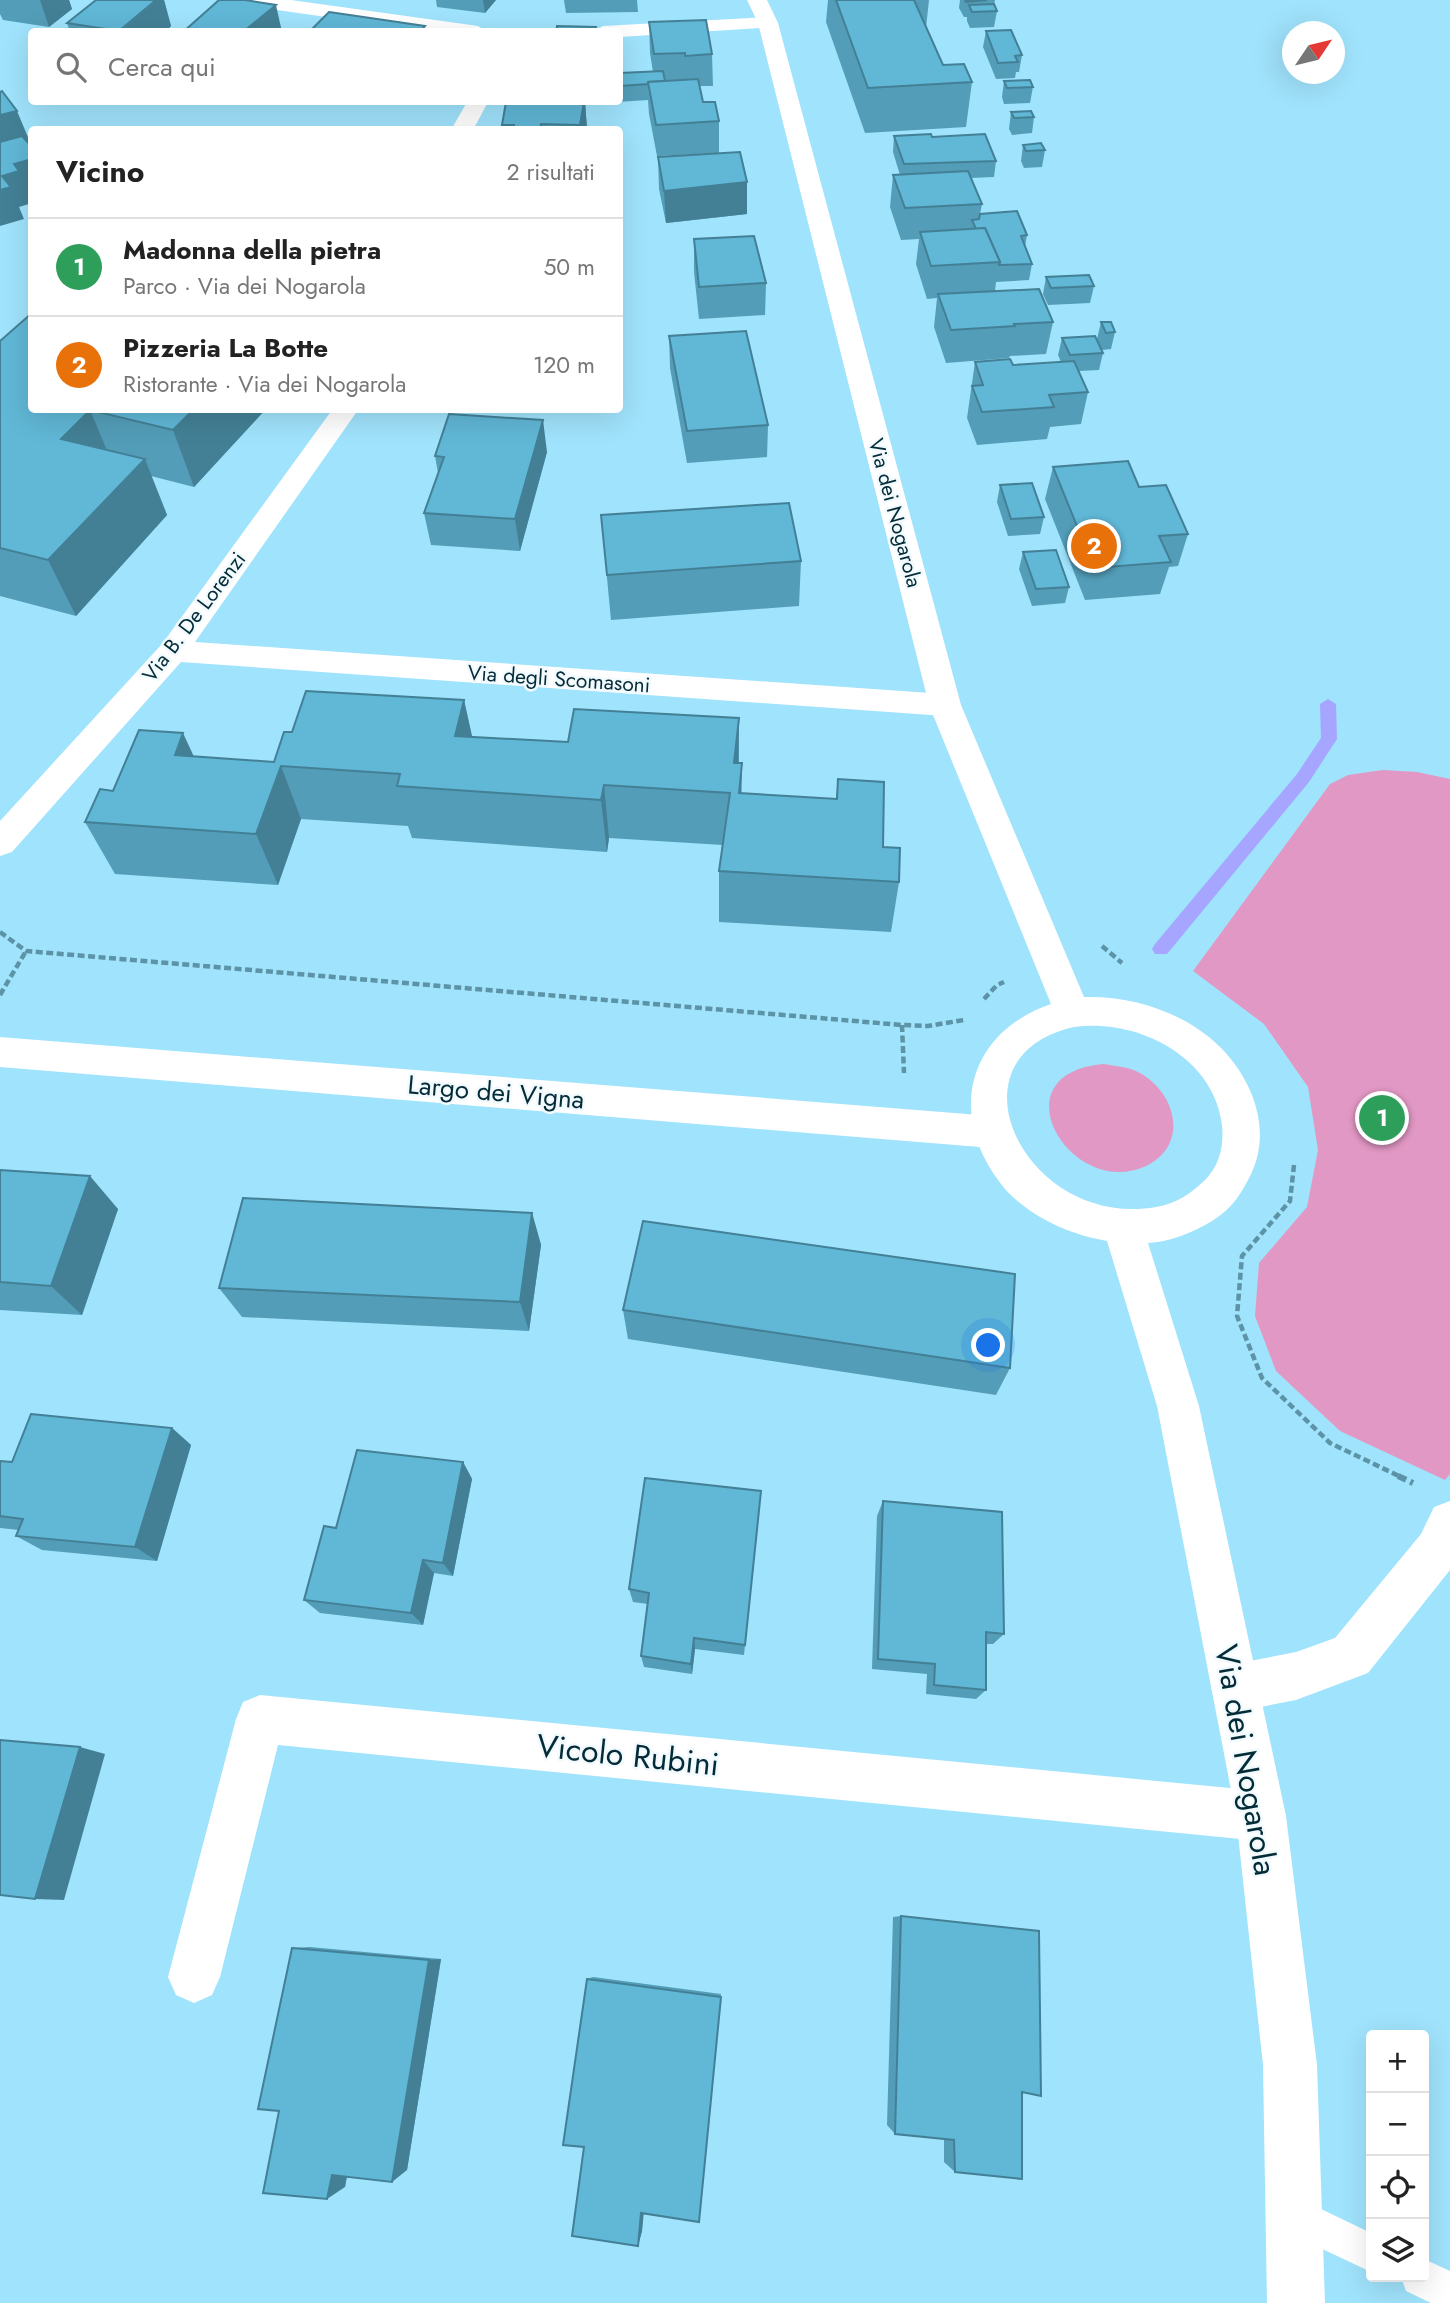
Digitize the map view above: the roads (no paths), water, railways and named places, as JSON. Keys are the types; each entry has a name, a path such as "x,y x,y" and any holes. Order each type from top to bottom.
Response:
{"street":[{"path":"249,0 449,28"},
{"path":"623,29 763,11"},
{"name":"Via dei Nogarola","path":"763,11 945,705 1073,1013"},
{"path":"464,126 475,105"},
{"name":"Via B. De Lorenzi","path":"0,843 173,651 343,413"},
{"name":"Via degli Scomasoni","path":"173,651 945,705"},
{"path":"1114,1012 1156,1022 1193,1043 1222,1073 1240,1108 1243,1145 1231,1180 1206,1208 1168,1224 1122,1228 1079,1218 1040,1197 1009,1167 992,1132 987,1099 995,1068 1013,1042 1040,1023 1073,1013 1114,1012"},
{"name":"Largo dei Vigna","path":"0,1052 992,1132"},
{"name":"Via dei Nogarola","path":"1122,1228 1178,1406 1261,1816 1290,2066 1296,2303"},
{"path":"1235,1688 1296,1676 1350,1656 1446,1543"},
{"name":"Vicolo Rubini","path":"194,1978 260,1719 1261,1816"}],"lane":[{"path":"1294,2215 1366,2251"},
{"path":"1429,2282 1450,2292"}],"waterway":[{"path":"1161,949 1303,778 1329,739 1328,704"}],"place":[{"name":"Pizzeria La Botte","path":"1094,546"},
{"name":"Madonna della pietra","path":"1382,1118"}]}
